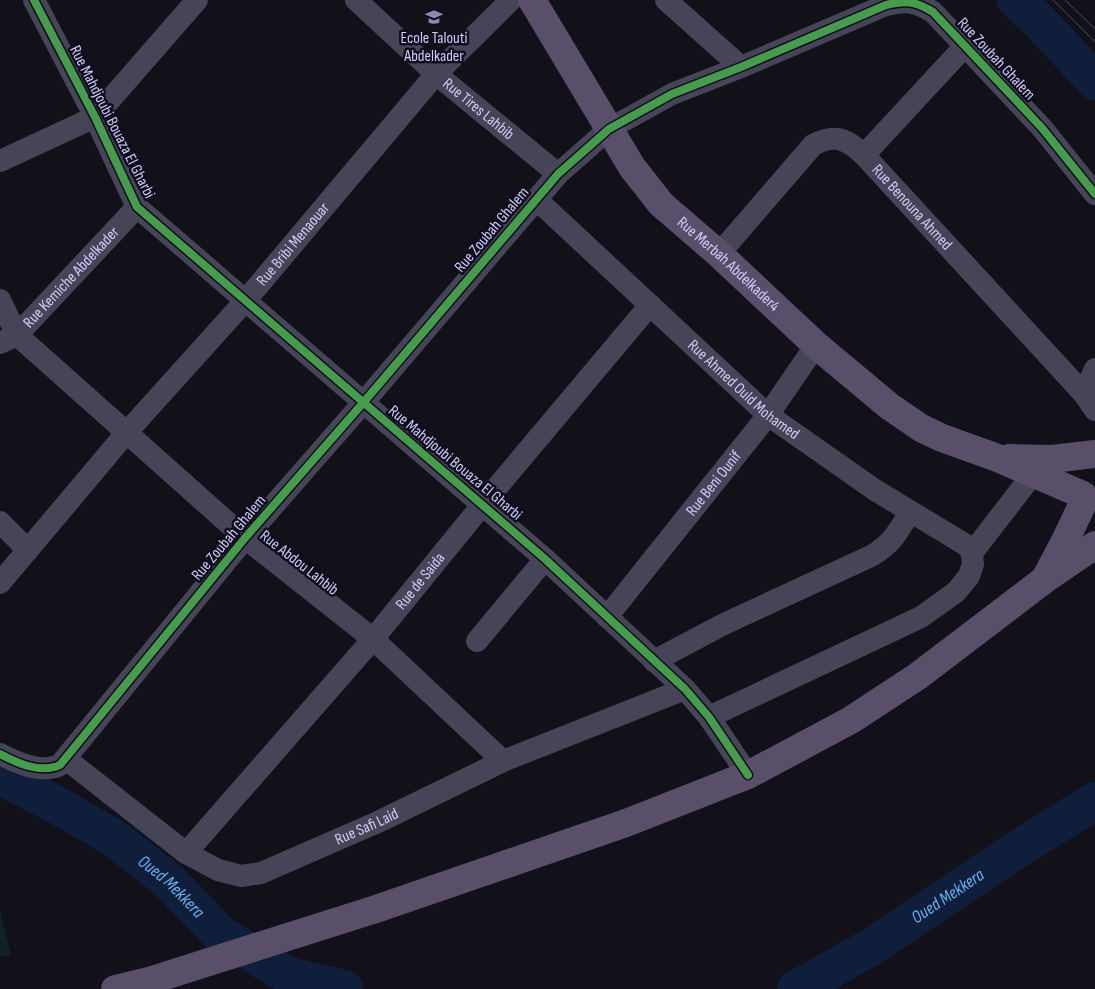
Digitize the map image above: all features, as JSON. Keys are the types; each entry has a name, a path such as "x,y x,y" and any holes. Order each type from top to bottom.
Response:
{"main road":[{"name":"Rue Merbah Abdelkader4","path":"532,0 632,167 661,204 719,254 816,345 889,406 921,428 942,438 996,457"},
{"path":"996,457 1052,459 1095,454"},
{"path":"996,457 1033,474 1087,504"},
{"path":"1044,580 1087,504 1084,477 1087,469 1095,460"},
{"path":"115,989 152,980 376,909 626,823 748,775 851,720 918,676 1044,580 1095,545"}],"street":[{"name":"Rue Mahdjoubi Bouaza El Gharbi","path":"34,0 95,117 137,207 545,559 685,690 709,717 748,775"},
{"path":"0,161 95,117 197,0"},
{"name":"Rue Tires Lahbib","path":"356,0 436,74 558,174"},
{"name":"Rue Bribi Menaouar","path":"0,583 126,432 246,300 436,74 511,0"},
{"path":"666,0 741,68"},
{"name":"Rue Zoubah Ghalem","path":"0,754 34,768 53,769 60,766 245,538 558,174 609,129 672,94 741,68 861,7 901,0 920,4 933,12 1042,128 1095,194"},
{"path":"864,155 965,46"},
{"name":"Rue Benouna Ahmed","path":"719,254 813,145 831,138 841,139 850,143 864,155 1090,402"},
{"name":"Rue Ahmed Ould Mohamed","path":"536,199 768,415 875,490 940,528 966,546 972,554"},
{"name":"Rue Kemiche Abdelkader","path":"9,339 137,207"},
{"name":"Rue Abdou Lahbib","path":"0,300 9,339 126,432 245,538 373,639 503,761"},
{"name":"Rue de Saida","path":"186,853 373,639 650,304"},
{"name":"Rue Beni Ounif","path":"607,617 768,415 816,345"},
{"path":"1090,402 1095,369"},
{"path":"709,717 921,617 956,592 969,576 973,564 972,554 1033,474"},
{"path":"654,661 724,624 871,556 894,539 910,512"},
{"path":"0,522 28,550"},
{"path":"478,641 545,559"},
{"name":"Rue Safi Laid","path":"66,759 186,853 218,870 241,876 260,873 378,822 503,761 685,690"}],"shaded area":[{"path":"0,910 11,955 0,957"}],"waterway":[{"name":"Oued Mekkera","path":"1016,0 1040,22 1095,81"},
{"name":"Oued Mekkera","path":"0,776 55,804 114,838 169,881 220,934 289,976 344,989"},
{"name":"Oued Mekkera","path":"796,989 871,947 1013,852 1095,801"}],"tram line":[{"path":"1053,0 1095,42"},
{"path":"1065,0 1095,29"}],"cycle path":[{"path":"34,0 95,117 137,207 545,559 685,689 709,717 748,775"},
{"path":"0,754 21,764 37,768 60,765 245,538 558,174 609,129 672,94 741,67 886,5 910,2 933,12 1042,128 1095,194"}],"place":[{"name":"Ecole Talouti Abdelkader","path":"434,17"}]}
